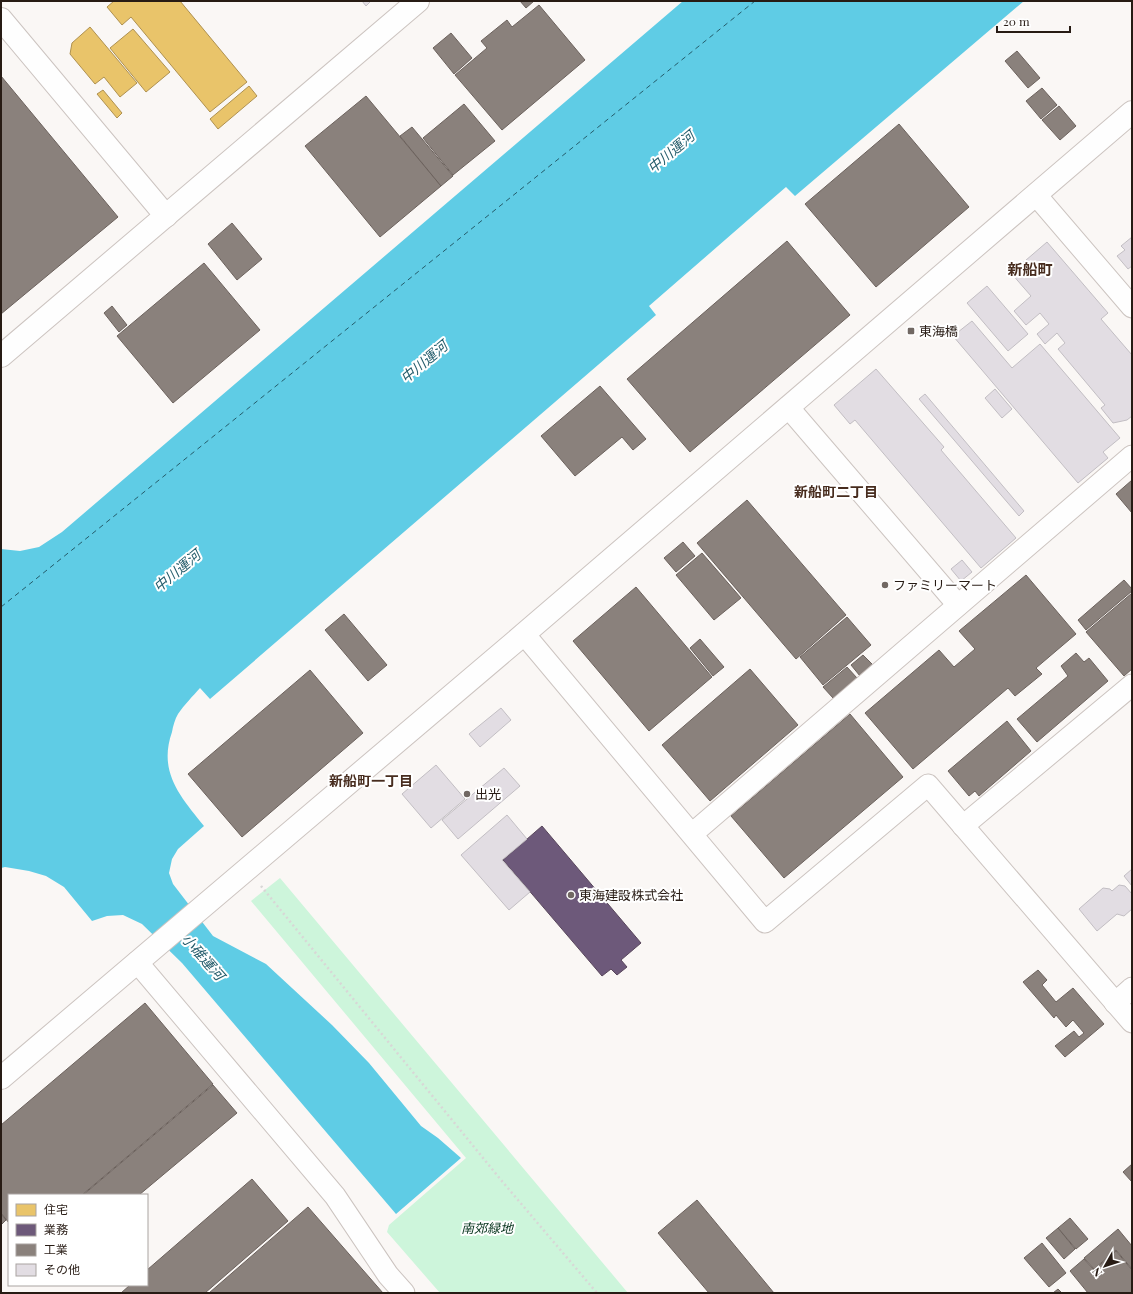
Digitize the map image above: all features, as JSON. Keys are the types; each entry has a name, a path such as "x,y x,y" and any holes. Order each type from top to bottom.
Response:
{"street":[{"path":"1,356 418,1"},
{"path":"1,19 166,216"},
{"path":"1,1078 524,634 1132,112"},
{"path":"1036,195 1132,307"},
{"path":"788,407 958,605"},
{"path":"692,834 1132,456"},
{"path":"524,634 765,922 928,785 1132,1022"},
{"path":"963,826 1132,685"},
{"path":"144,957 335,1196 388,1274 404,1293"},
{"path":"1115,1003 1132,988"}],"path":[{"path":"247,868 501,1180 597,1293"}],"green space":[{"name":"南郊緑地","path":"280,878 628,1293 440,1293 387,1232 389,1225 466,1158 251,901"}],"water":[{"path":"683,1 1024,1 795,196 786,187 649,306 656,315 210,699 200,688 177,716 168,746 170,771 180,794 204,826 178,849 172,859 169,873 173,884 213,936 266,964 332,1025 369,1063 421,1126 438,1138 461,1158 396,1214 182,963 142,924 123,915 107,916 92,921 64,887 46,876 29,871 5,867 1,868 1,549 20,551 39,547 62,532"}],"building: 住宅":[{"path":"114,1 180,1 247,82 210,112 131,17 122,25 107,7"},
{"path":"90,27 137,83 120,97 104,77 95,84 70,54 72,43"},
{"path":"133,29 170,72 146,92 110,48"},
{"path":"249,86 257,96 218,129 210,119"},
{"path":"103,90 122,113 117,118 97,94"}],"building: 業務":[{"path":"542,826 641,943 621,960 627,967 617,975 611,969 602,976 503,860"}],"building: 工業":[{"path":"520,1 534,1 526,8"},
{"path":"539,5 585,60 502,130 455,75 487,48 481,41 507,20 512,27"},
{"path":"451,33 472,58 454,74 433,48"},
{"path":"1017,51 1040,78 1028,88 1005,61"},
{"path":"1,76 118,217 1,314"},
{"path":"1042,88 1057,105 1041,119 1026,101"},
{"path":"366,96 441,186 380,237 305,146"},
{"path":"464,104 495,141 453,175 423,138"},
{"path":"1059,106 1076,126 1060,140 1042,120"},
{"path":"899,124 969,207 876,287 805,204"},
{"path":"412,127 453,176 441,186 400,136"},
{"path":"232,223 262,259 237,280 208,244"},
{"path":"787,241 850,315 690,452 627,379"},
{"path":"204,263 260,330 173,403 117,336"},
{"path":"112,306 127,325 119,332 104,313"},
{"path":"600,386 646,439 633,450 622,437 575,476 541,436"},
{"path":"1132,480 1132,513 1116,494"},
{"path":"747,500 846,615 796,659 697,543"},
{"path":"683,542 695,556 676,572 664,558"},
{"path":"702,553 741,598 714,620 676,575"},
{"path":"1026,575 1076,634 1036,668 1042,674 1015,696 1008,688 913,769 865,713 939,650 954,667 975,649 959,631"},
{"path":"1124,580 1132,591 1086,630 1078,620"},
{"path":"636,587 712,677 649,731 573,641"},
{"path":"1132,593 1132,669 1124,676 1086,632"},
{"path":"344,614 387,665 368,681 325,630"},
{"path":"847,617 871,645 823,685 800,657"},
{"path":"700,639 724,667 713,676 690,648"},
{"path":"1076,653 1084,662 1089,658 1108,681 1037,742 1017,719 1068,676 1061,666"},
{"path":"863,655 873,665 860,676 851,665"},
{"path":"847,667 857,678 833,698 823,687"},
{"path":"750,669 798,725 710,801 662,745"},
{"path":"310,670 363,733 242,837 188,774"},
{"path":"850,714 903,777 784,878 731,816"},
{"path":"1007,721 1031,751 979,796 975,791 969,796 948,771"},
{"path":"1038,970 1047,980 1042,985 1056,1002 1073,988 1104,1024 1065,1057 1055,1046 1074,1031 1079,1037 1084,1033 1073,1020 1066,1027 1056,1015 1054,1018 1023,982"},
{"path":"145,1003 213,1084 83,1194 8,1194 8,1222 1,1213 1,1125"},
{"path":"213,1085 237,1113 140,1194 84,1194"},
{"path":"1132,1164 1132,1182 1123,1172"},
{"path":"252,1179 288,1221 205,1293 121,1293 129,1286 148,1286 148,1269"},
{"path":"697,1200 774,1293 709,1293 658,1233"},
{"path":"308,1207 383,1293 209,1293"},
{"path":"1,1214 6,1220 1,1225"},
{"path":"1070,1218 1088,1239 1076,1249 1058,1228"},
{"path":"1058,1228 1075,1249 1064,1259 1046,1238"},
{"path":"1118,1229 1132,1246 1132,1269 1116,1250 1094,1269 1084,1258"},
{"path":"1042,1243 1066,1273 1049,1287 1024,1258"},
{"path":"1116,1251 1132,1270 1132,1293 1088,1293 1070,1271 1084,1259 1094,1270"},
{"path":"1058,1289 1062,1293 1053,1293"}],"building: その他":[{"path":"362,1 371,1 366,6"},
{"path":"1132,237 1132,266 1128,269 1117,256 1125,250 1121,246"},
{"path":"1047,242 1108,313 1101,319 1132,355 1132,416 1127,420 1113,423 1101,408 1105,405 1058,349 1065,343 1057,333 1045,344 1037,334 1049,324 1040,313 1026,325 1014,311 1031,296 1011,273"},
{"path":"987,286 1028,334 1008,351 967,303"},
{"path":"972,321 1012,368 1040,344 1120,438 1103,452 1108,458 1078,483 953,336"},
{"path":"876,369 944,447 941,450 1016,538 981,568 855,420 850,424 834,405"},
{"path":"995,389 1012,409 1002,418 985,398"},
{"path":"925,394 1024,511 1019,516 919,399"},
{"path":"962,560 972,572 961,581 951,569"},
{"path":"501,708 511,720 480,747 469,734"},
{"path":"436,765 465,799 431,828 402,794"},
{"path":"504,768 520,786 458,839 442,820"},
{"path":"507,815 527,839 502,860 530,892 509,910 461,855"},
{"path":"1132,869 1132,886 1124,876"},
{"path":"1119,885 1125,886 1132,894 1132,909 1124,916 1117,914 1097,931 1079,909 1103,888 1110,889 1112,891"}],"ferry route":[{"path":"1,607 755,1"}],"place":[{"name":"東海橋","path":"911,331"},
{"name":"ファミリーマート","path":"885,585"},
{"name":"出光","path":"467,794"},
{"name":"東海建設株式会社","path":"571,895"}],"district":[{"name":"新船町","path":"1030,270"},
{"name":"新船町二丁目","path":"836,492"},
{"name":"新船町一丁目","path":"371,781"}],"water label":[{"name":"中川運河","path":"671,152"},
{"name":"中川運河","path":"424,362"},
{"name":"中川運河","path":"177,571"},
{"name":"小碓運河","path":"203,957"}]}
